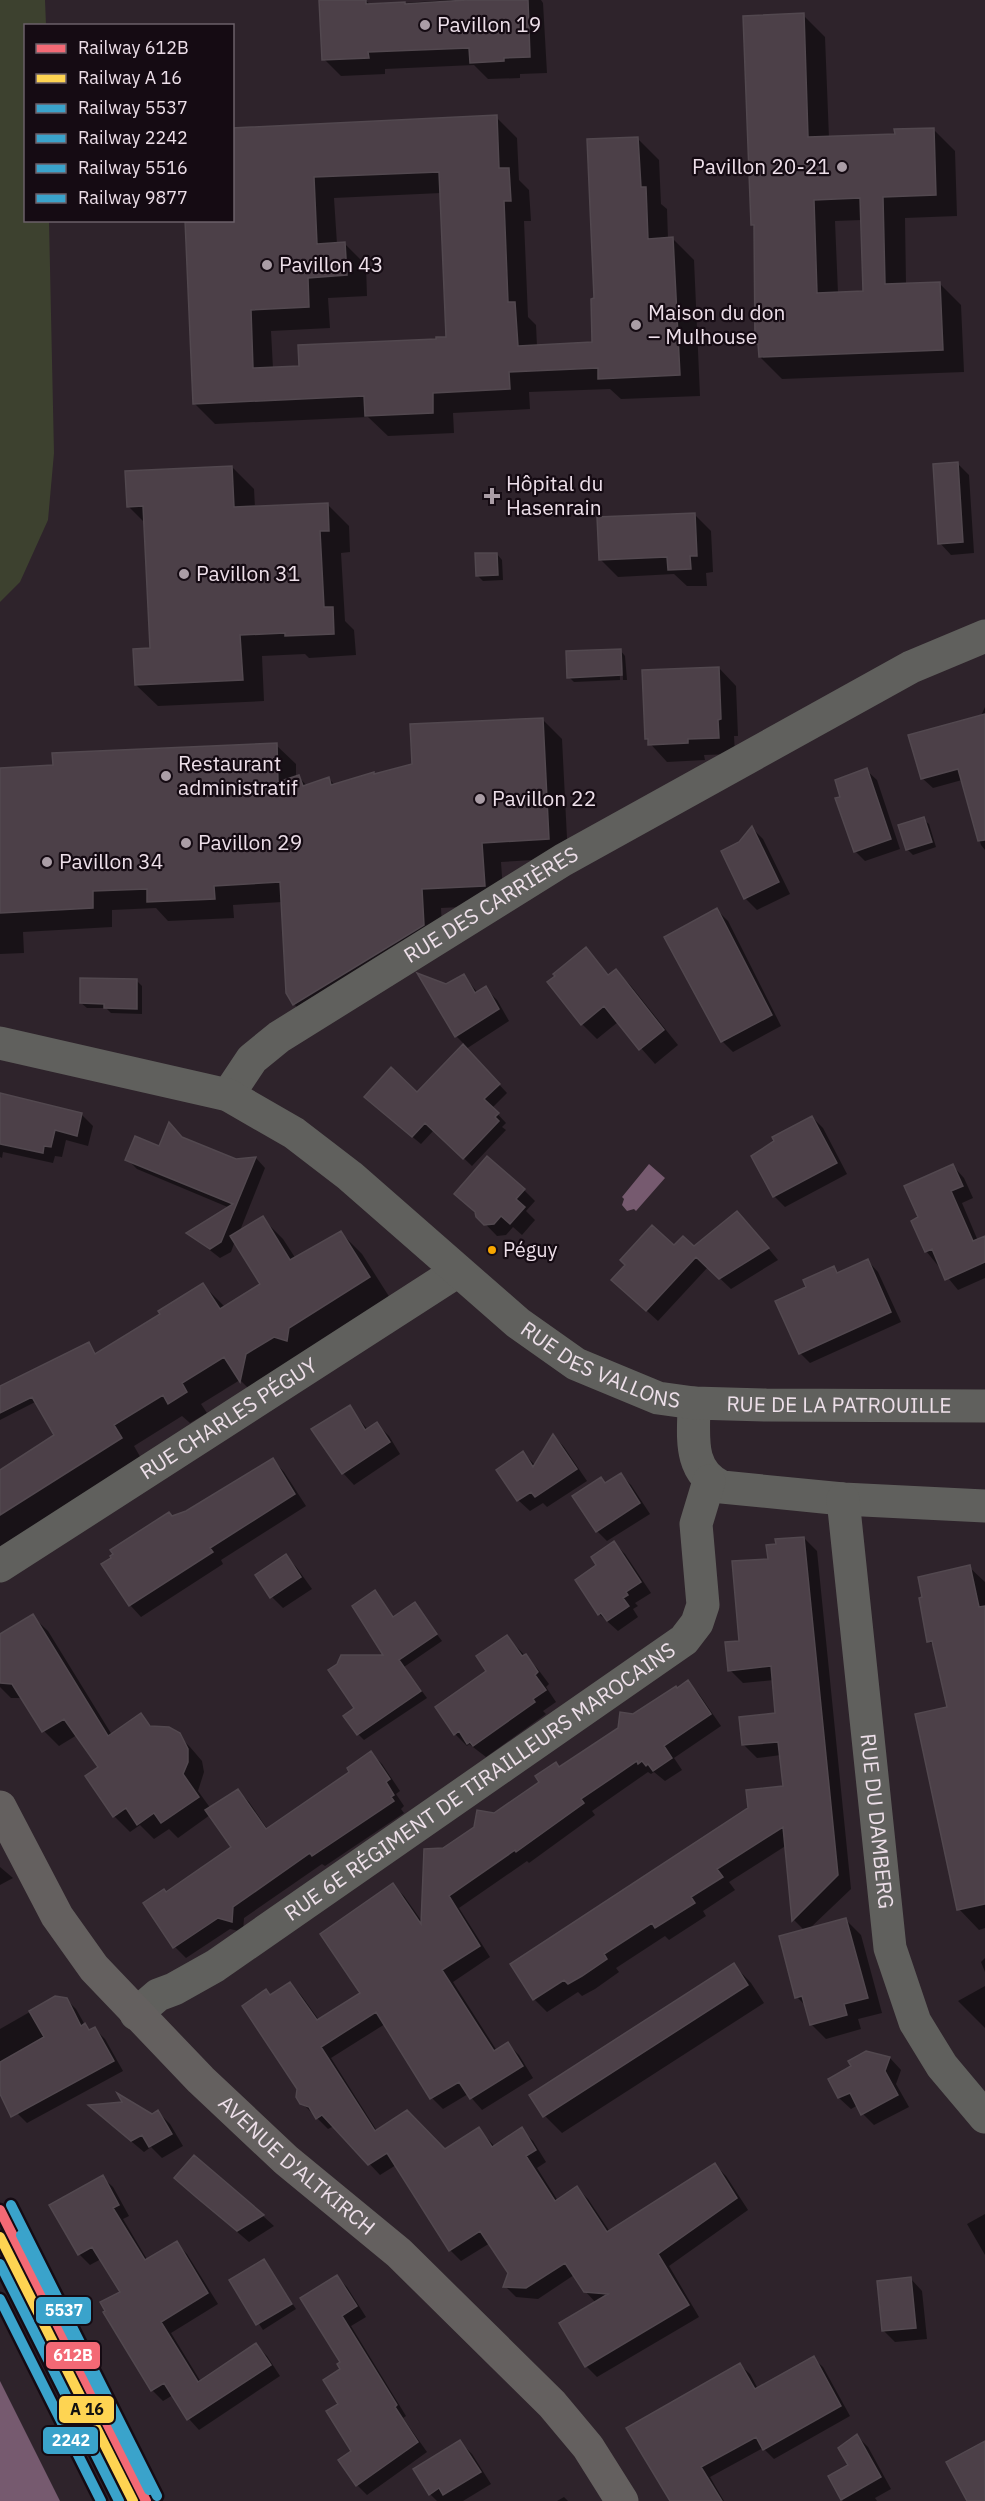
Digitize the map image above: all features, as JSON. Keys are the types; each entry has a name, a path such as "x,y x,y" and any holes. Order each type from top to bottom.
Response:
{"main road":[{"name":"AVENUE D'ALTKIRCH","path":"0,1807 57,1916 94,1968 201,2080 286,2160 399,2253 552,2404 588,2447 622,2501"}],"street":[{"name":"RUE DES CARRIÈRES","path":"228,1095 252,1059 279,1036 563,860 911,667 985,636"},
{"path":"0,1043 228,1095"},
{"name":"RUE DES VALLONS","path":"228,1095 294,1133 332,1161 518,1323 576,1364 658,1398 694,1402 696,1454 699,1469 709,1481"},
{"name":"RUE CHARLES PÉGUY","path":"0,1566 458,1271"},
{"name":"RUE DE LA PATROUILLE","path":"694,1402 985,1406"},
{"path":"709,1481 722,1487 843,1499 985,1506"},
{"name":"RUE 6E RÉGIMENT DE TIRAILLEURS MAROCAINS","path":"136,2014 158,1995 174,1989 215,1966 684,1640 697,1623 702,1605 696,1524 709,1481"},
{"name":"RUE DU DAMBERG","path":"843,1499 890,1948 915,2022 942,2066 985,2117"}],"green space":[{"path":"0,0 45,0 46,24 24,24 24,222 49,222 54,453 48,520 20,582 0,602"}],"shaded area":[{"path":"649,1164 665,1178 636,1211 634,1209 627,1211 622,1205 624,1199 622,1197"},
{"path":"0,2381 60,2501 0,2501"}],"building":[{"name":"Pavillon 19","path":"319,0 366,0 366,4 405,2 405,4 467,0 528,0 530,57 470,63 469,48 368,52 369,58 322,60"},
{"name":"Pavillon 20-21","path":"804,13 808,137 895,134 894,129 934,128 936,195 883,197 885,284 940,282 943,350 759,357 758,344 755,344 754,225 751,225 743,16","holes":["860,198 863,291 817,293 814,200"]},
{"name":"Pavillon 43","path":"497,115 499,168 509,168 511,201 504,201 508,302 515,302 518,346 592,342 591,299 594,298 587,139 638,137 641,187 646,187 648,239 673,237 680,375 598,379 598,368 509,372 510,389 433,393 433,413 365,416 364,396 193,404 185,222 234,222 234,128","holes":["439,172 446,337 436,337 436,339 298,345 299,366 253,368 251,310 309,307 308,278 347,275 345,242 317,244 314,177"]},
{"path":"958,462 963,542 938,544 933,464"},
{"path":"232,466 234,507 328,503 329,531 320,531 324,607 333,607 334,634 240,635 243,680 135,685 133,649 150,648 143,506 127,507 125,471"},
{"path":"695,513 697,556 690,556 691,569 668,570 667,557 599,560 597,517"},
{"path":"475,553 497,553 498,575 476,576"},
{"path":"621,649 622,675 567,678 566,651"},
{"path":"719,667 721,719 718,720 719,738 688,739 688,743 648,745 648,739 645,739 642,670"},
{"path":"985,714 985,840 978,841 958,769 921,779 908,735"},
{"path":"543,718 549,839 482,843 485,886 422,889 424,925 293,1005 286,993 280,882 214,886 215,899 147,902 147,889 93,891 93,908 0,913 0,768 53,765 52,753 277,743 278,782 299,775 303,786 329,777 331,785 412,764 410,724"},
{"path":"867,768 891,839 854,852 835,798 840,797 835,780"},
{"path":"924,817 932,842 906,850 898,825"},
{"path":"752,826 779,882 744,899 721,851 739,842"},
{"path":"717,908 772,1015 721,1042 664,937"},
{"path":"586,947 608,975 616,969 664,1030 639,1050 604,1006 581,1025 547,982 555,976 553,974"},
{"path":"417,973 446,984 464,974 475,993 486,986 499,1009 455,1037"},
{"path":"80,978 137,979 137,1009 104,1008 104,1004 80,1003"},
{"path":"463,1044 500,1084 484,1099 499,1113 495,1117 499,1121 463,1159 425,1123 412,1137 364,1097 391,1067 417,1092"},
{"path":"0,1093 82,1113 77,1136 55,1130 51,1147 44,1146 43,1153 0,1144"},
{"path":"812,1116 837,1163 773,1197 751,1156 774,1141 772,1137"},
{"path":"169,1122 182,1137 236,1159 256,1157 221,1242 210,1249 186,1233 233,1204 125,1160 135,1136 159,1146"},
{"path":"487,1156 525,1189 516,1199 525,1207 510,1224 501,1216 494,1224 484,1225 476,1217 475,1212 454,1194"},
{"path":"953,1164 963,1186 951,1191 973,1241 985,1236 985,1262 945,1280 932,1249 925,1252 911,1221 918,1217 904,1186"},
{"path":"737,1211 769,1248 719,1279 696,1257 646,1311 611,1280 625,1265 620,1260 652,1225 674,1245 683,1236 694,1246"},
{"path":"263,1216 290,1260 341,1231 370,1277 289,1328 287,1341 274,1337 246,1354 240,1382 224,1357 182,1383 187,1392 168,1404 163,1395 114,1425 122,1438 0,1515 0,1470 54,1435 32,1397 0,1413 0,1386 89,1342 95,1354 160,1314 158,1311 203,1283 220,1309 260,1284 230,1236"},
{"path":"868,1259 891,1312 799,1354 775,1301 806,1287 803,1280 834,1266 837,1273"},
{"path":"350,1405 365,1430 377,1422 390,1442 342,1474 311,1429"},
{"path":"553,1434 577,1469 535,1497 531,1492 517,1501 496,1470 523,1451 533,1467"},
{"path":"273,1458 295,1494 210,1548 213,1552 129,1606 101,1564 111,1558 113,1554 110,1550 169,1512 172,1516 186,1511"},
{"path":"621,1473 640,1503 596,1532 572,1496 601,1477 605,1483"},
{"path":"804,1537 838,1875 792,1921 783,1827 717,1869 723,1877 691,1897 695,1903 655,1928 652,1923 604,1954 607,1959 582,1976 568,1984 564,1980 533,2000 510,1964 748,1808 746,1790 783,1786 778,1742 742,1745 739,1717 775,1713 771,1666 728,1671 725,1642 739,1641 732,1561 768,1559 766,1545 776,1544 775,1539"},
{"path":"614,1541 641,1582 626,1592 628,1595 623,1598 629,1606 607,1621 601,1613 598,1615 575,1580 596,1565 591,1557"},
{"path":"286,1554 301,1577 270,1598 255,1575"},
{"path":"970,1565 979,1607 985,1606 985,1904 957,1910 915,1714 947,1707 932,1641 927,1642 919,1598 922,1597 918,1577"},
{"path":"375,1590 393,1617 415,1602 437,1634 399,1660 421,1691 357,1735 343,1716 354,1708 328,1670 337,1664 341,1655 383,1655 352,1606"},
{"path":"33,1614 108,1736 141,1713 150,1726 169,1727 180,1733 188,1749 188,1762 183,1774 199,1797 161,1823 154,1813 137,1825 126,1808 113,1817 85,1776 98,1767 64,1719 42,1732 12,1684 0,1683 0,1634"},
{"path":"507,1635 522,1656 526,1654 538,1672 535,1675 546,1690 533,1699 535,1702 473,1746 470,1742 467,1744 459,1731 454,1735 435,1707 486,1671 476,1656"},
{"path":"688,1680 711,1714 664,1746 672,1758 653,1771 648,1764 646,1766 642,1761 638,1764 637,1761 581,1799 584,1803 516,1852 515,1850 449,1896 480,1946 442,1970 494,2051 508,2042 523,2066 470,2099 459,2082 430,2099 376,2012 321,2047 375,2131 407,2110 445,2149 479,2127 492,2147 522,2127 536,2150 526,2156 555,2201 577,2186 607,2232 715,2163 737,2198 658,2254 689,2305 585,2367 559,2323 608,2294 584,2292 565,2263 526,2288 503,2287 508,2273 480,2231 449,2251 387,2153 368,2165 322,2115 316,2119 309,2107 300,2104 296,2097 297,2089 242,2006 266,1989 270,1995 290,1982 317,2020 360,1993 320,1934 393,1883 421,1924 424,1849 443,1848 474,1827 477,1810 494,1813 539,1782 535,1776 556,1762 559,1767 618,1728 620,1712 633,1714"},
{"path":"371,1751 390,1779 386,1782 394,1795 391,1797 394,1801 312,1856 310,1853 233,1907 232,1922 218,1918 173,1948 143,1903 164,1889 166,1892 231,1847 205,1810 238,1789 266,1829 349,1772 347,1768"},
{"path":"846,1918 868,1998 844,2004 847,2015 810,2025 802,1996 795,1998 779,1936"},
{"path":"734,1963 748,1985 543,2117 529,2095"},
{"path":"55,1996 67,1998 81,2026 85,2023 89,2030 95,2027 114,2061 11,2117 0,2094 0,2062 44,2037 29,2011"},
{"path":"866,2051 890,2057 885,2071 898,2095 861,2115 850,2093 838,2098 828,2079 851,2066 848,2061"},
{"path":"117,2093 152,2114 158,2110 172,2134 149,2147 142,2135 131,2141 88,2105 122,2102"},
{"path":"194,2155 264,2215 237,2231 196,2197 174,2178"},
{"path":"103,2175 119,2205 113,2208 145,2260 177,2241 208,2293 161,2322 198,2382 256,2343 271,2365 187,2420 164,2383 151,2391 103,2312 105,2311 100,2302 120,2292 92,2247 78,2255 49,2205"},
{"path":"264,2259 292,2304 256,2325 229,2280"},
{"path":"337,2275 357,2306 342,2316 418,2442 356,2486 338,2460 351,2451 326,2411 338,2404 323,2380 340,2369 337,2364 340,2362 300,2298"},
{"path":"911,2277 916,2328 882,2331 877,2281"},
{"path":"814,2356 841,2406 763,2450 756,2437 701,2467 722,2501 670,2501 626,2428 740,2363 755,2389"},
{"path":"857,2434 881,2477 841,2500 828,2476 848,2465 838,2448"},
{"path":"460,2440 481,2472 443,2495 439,2488 429,2495 413,2469"},
{"path":"985,2441 985,2501 967,2501 946,2462"}],"rail line":[{"name":"5537","path":"11,2205 157,2496"},
{"name":"612B","path":"0,2210 146,2501"},
{"name":"5516","path":"21,2235 149,2490"},
{"name":"9877","path":"0,2264 119,2501"},
{"name":"2242","path":"0,2299 101,2501"}],"transit line":[{"path":"0,2237 133,2501"}],"place":[{"name":"Pavillon 19","path":"425,25"},
{"name":"Pavillon 20-21","path":"842,167"},
{"name":"Pavillon 43","path":"267,265"},
{"name":"Maison du don – Mulhouse","path":"636,325"},
{"name":"Hôpital du Hasenrain","path":"492,496"},
{"name":"Pavillon 31","path":"184,574"},
{"name":"Restaurant administratif","path":"166,776"},
{"name":"Pavillon 22","path":"480,799"},
{"name":"Pavillon 29","path":"186,843"},
{"name":"Pavillon 34","path":"47,862"},
{"name":"Péguy","path":"492,1250"}]}
